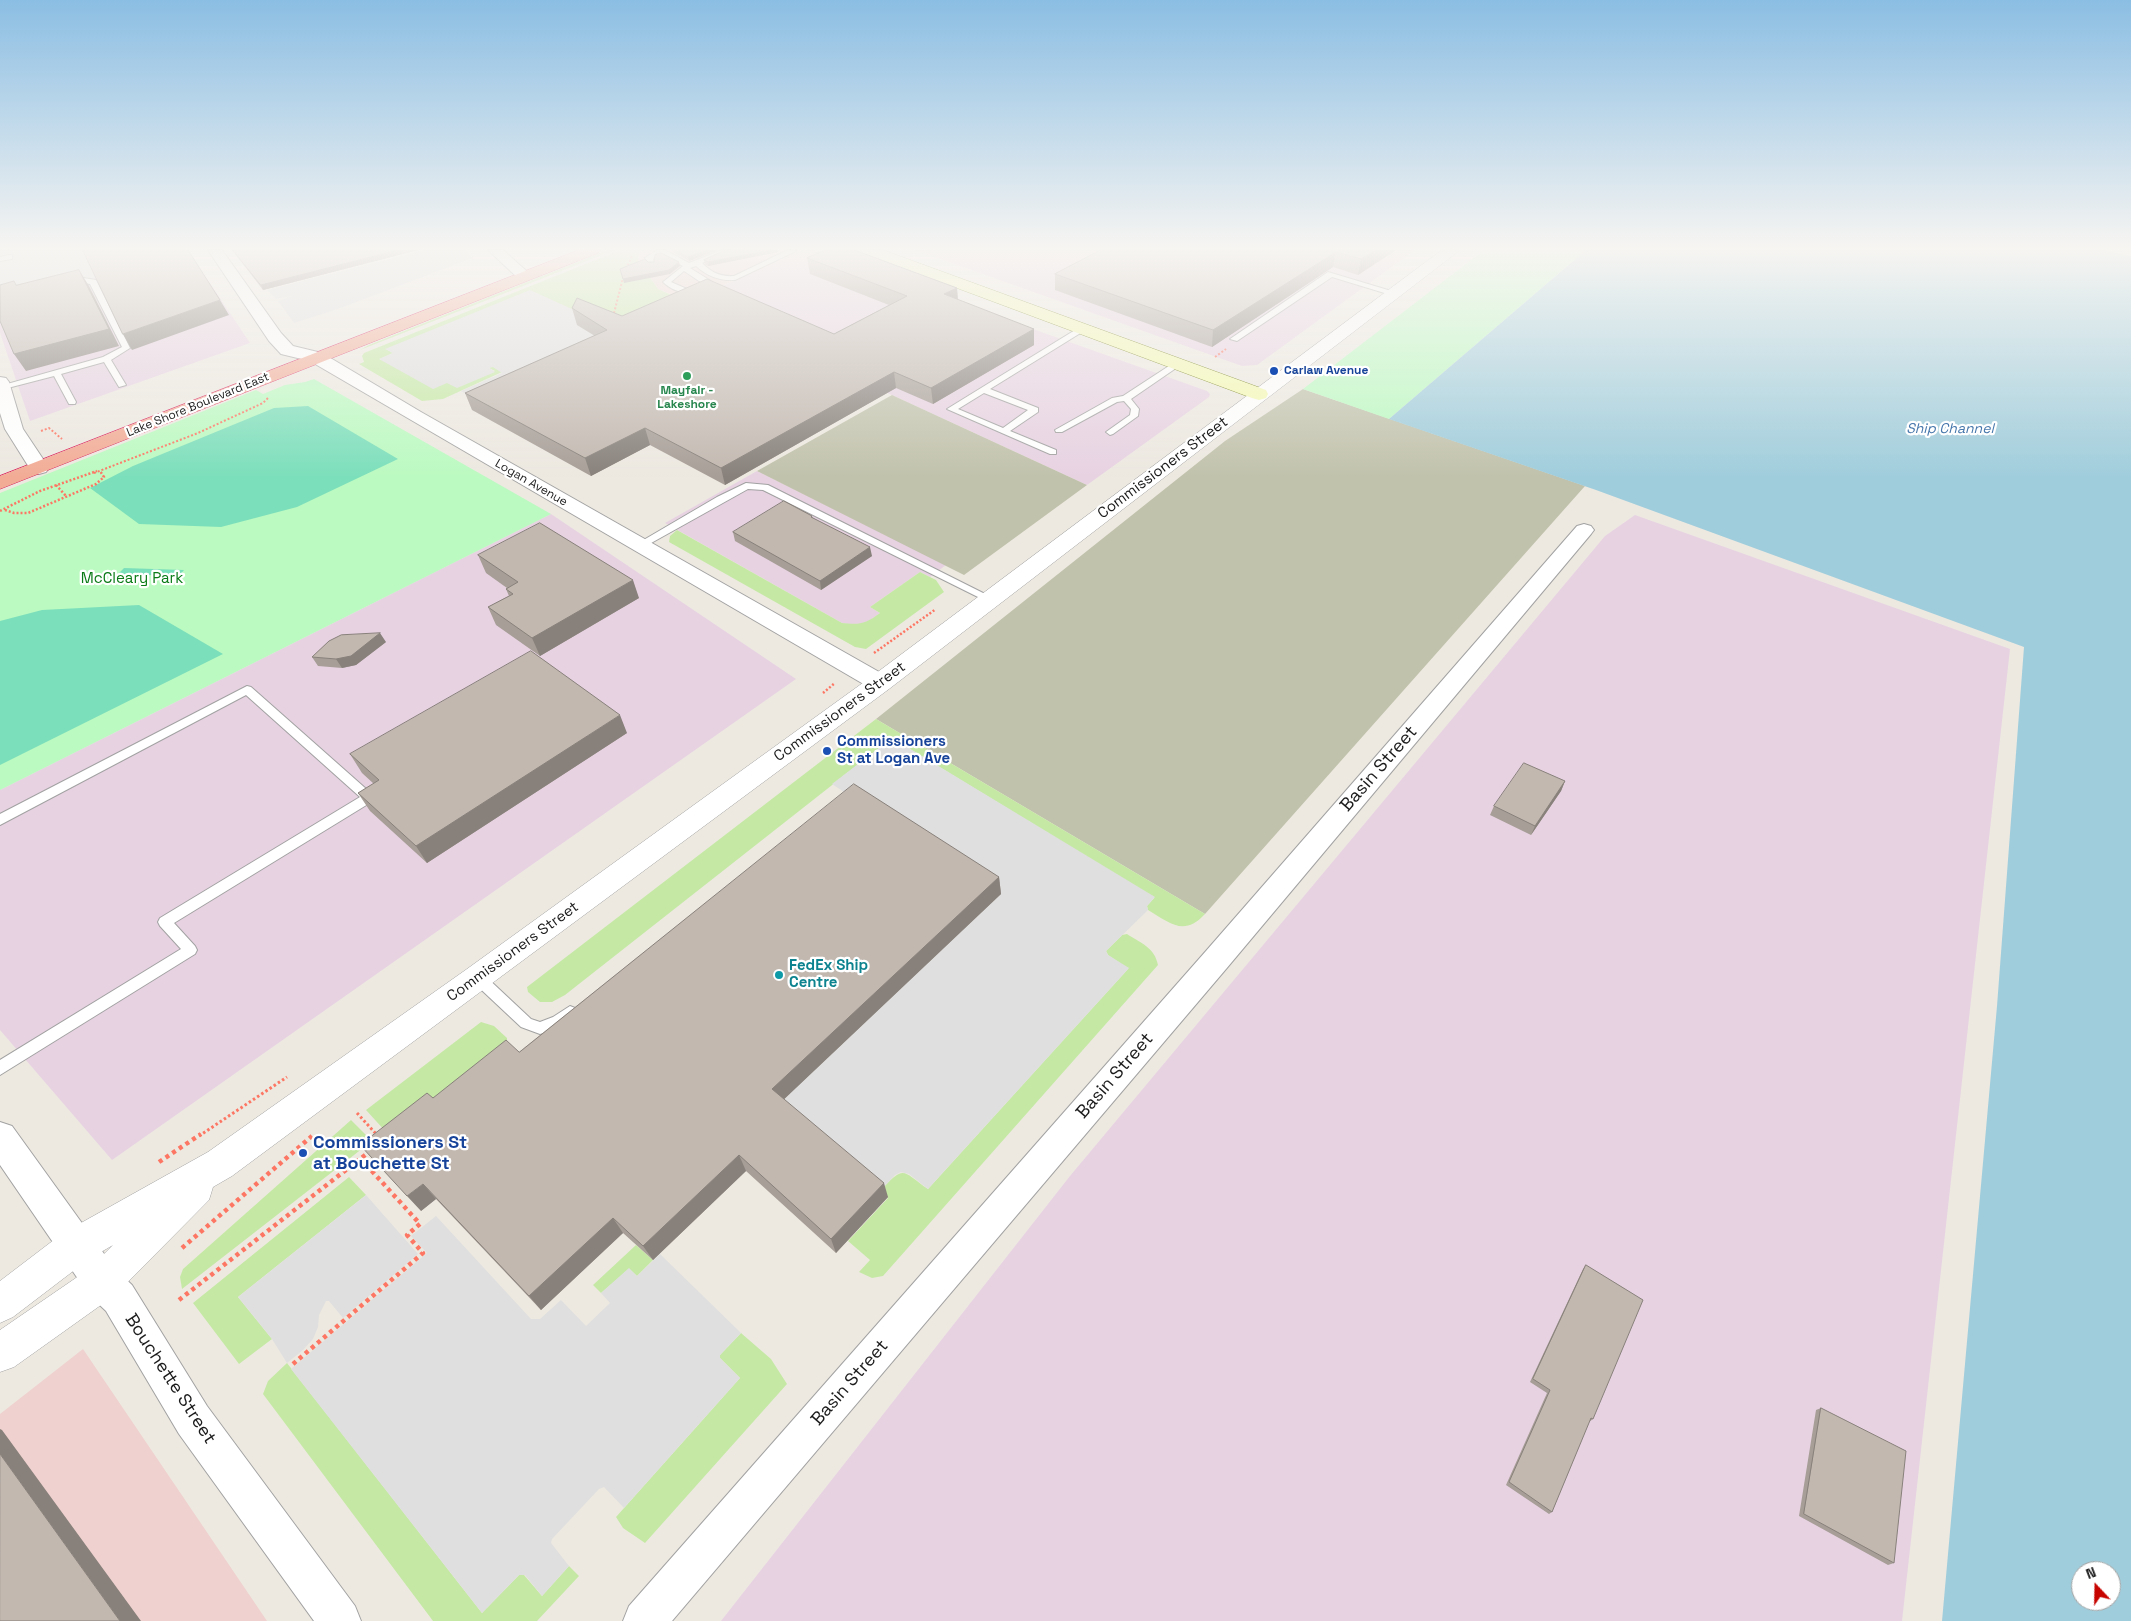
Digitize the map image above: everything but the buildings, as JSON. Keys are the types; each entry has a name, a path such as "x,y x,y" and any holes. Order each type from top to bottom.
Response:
{"highway":[{"name":"Lake Shore Boulevard East","path":"0,463 37,455 316,348 381,326"},
{"name":"Lake Shore Boulevard East","path":"269,357 287,350"},
{"name":"Lake Shore Boulevard East","path":"0,483 37,455"}],"main road":[{"path":"1074,326 1259,394"}],"street":[{"path":"267,326 287,350"},
{"name":"Commissioners Street","path":"0,1304 76,1246 220,1164 478,978 880,682 1350,326"},
{"name":"Logan Avenue","path":"287,350 316,348 415,416 880,682"},
{"path":"1,385 14,429 37,455"},
{"name":"Basin Street","path":"644,1621 1216,960 1584,530"},
{"name":"Bouchette Street","path":"0,1137 102,1282 119,1298 193,1420 340,1621"},
{"name":"Commissioners Street","path":"0,1353 102,1282 220,1164"}],"lane":[{"path":"1,385 106,359 126,348 115,326"},
{"path":"1234,339 1254,326"},
{"path":"1052,452 951,409 1083,329"},
{"path":"106,359 122,385"},
{"path":"1059,430 1115,400 1126,398 1178,364"},
{"path":"56,372 72,402"},
{"path":"984,390 1035,410 1004,431"},
{"path":"1110,432 1134,416 1136,409 1126,398"},
{"path":"640,545 746,486 765,487 990,599"},
{"path":"0,820 247,690 369,798 165,922 190,950 0,1068"},
{"path":"478,978 526,1023 540,1028 558,1021 581,1003"}],"path":[{"path":"0,511 30,495 100,471 214,426 263,403 270,395"},
{"path":"4,509 14,513 28,513 102,480 104,474 100,471"},
{"path":"56,485 66,496"},
{"path":"817,698 854,667 967,588"},
{"path":"154,1165 290,1075"},
{"path":"357,1113 383,1141"},
{"path":"179,1300 376,1147"},
{"path":"293,1364 423,1254 407,1235 420,1224 361,1158"}],"shaded area":[{"path":"0,326 238,326 250,343 30,421 0,333"},
{"path":"442,326 617,326 480,403 461,391 502,373 493,367 489,368 495,372 457,388 447,383 433,389 379,359 393,353 385,349"},
{"path":"741,326 1023,326 1207,391 1210,394 1209,397 1087,485"},
{"path":"1128,326 1311,326 1257,365 1242,366"},
{"path":"1303,389 1585,486 1205,914 876,719 1225,441"},
{"path":"892,395 1087,485 964,575 757,471"},
{"path":"757,471 946,565 930,577 920,572 870,607 880,613 866,623 855,625 842,623 665,523"},
{"path":"551,514 796,679 112,1160 0,1030 0,790"},
{"path":"1635,515 2010,649 1902,1621 721,1621 1070,1176 1605,536"},
{"path":"892,738 1155,897 1147,906 1148,910 1106,951 1108,955 1129,968 928,1189 909,1174 901,1172 895,1175 881,1190 778,1105 1000,895 832,784"},
{"path":"366,1195 418,1254 343,1318 329,1301 326,1301 319,1315 318,1327 313,1339 287,1363 272,1339 238,1297"},
{"path":"436,1216 531,1319 540,1319 561,1300 586,1326 610,1303 601,1293 629,1268 637,1276 660,1254 741,1333 720,1355 720,1358 740,1378 624,1508 604,1487 599,1489 552,1539 551,1543 569,1566 542,1596 525,1575 519,1575 482,1613 291,1369 427,1253 411,1236"},
{"path":"83,1349 267,1621 0,1621 0,1414"}],"green space":[{"path":"417,326 422,326 360,350"},
{"path":"432,326 591,326 386,349 393,353 380,359 447,383 495,371 489,368 492,366 502,372 443,399 422,401 359,364 364,362 362,356 364,353"},
{"path":"1385,326 1498,326 1389,419 1303,389"},
{"name":"McCleary Park","path":"314,379 551,514 0,790 0,493 256,390 263,394 285,385"},
{"path":"308,406 398,459 297,507 221,527 139,524 90,488 133,466 274,408"},
{"path":"677,530 842,623 862,623 875,617 880,613 870,607 920,572 936,580 944,592 866,649 855,647 669,542 670,536"},
{"path":"124,568 184,570 179,576 118,574"},
{"path":"139,605 223,654 0,765 0,621 42,610"},
{"path":"876,719 1205,914 1190,925 1177,926 1170,923 1148,910 1147,906 1154,898 892,738 565,995 552,1002 540,1002 528,992 527,987"},
{"path":"1127,934 1151,950 1158,965 883,1276 872,1278 859,1272 870,1260 848,1241 888,1198 881,1190 895,1176 904,1173 928,1189 1128,969 1108,955 1106,951 1122,935"},
{"path":"481,1022 494,1026 507,1038 507,1041 396,1143 366,1110"},
{"path":"351,1120 372,1141 182,1289 180,1277 183,1269"},
{"path":"349,1177 366,1195 238,1297 272,1339 239,1364 193,1303"},
{"path":"636,1245 653,1260 637,1276 629,1269 601,1293 593,1285"},
{"path":"741,1333 771,1359 787,1384 645,1543 623,1528 616,1517 740,1378 720,1358 720,1355"},
{"path":"287,1363 482,1613 519,1575 524,1575 542,1596 569,1566 579,1576 537,1621 433,1621 263,1394 268,1381"}],"water":[{"name":"Ship Channel","path":"1498,326 2131,326 2131,1621 1942,1621 1997,1006 2024,647 1596,490 1389,419"}],"place":[{"name":"Carlaw Avenue","path":"1274,371"},
{"name":"Mayfair - Lakeshore","path":"687,376"},
{"name":"Commissioners St at Logan Ave","path":"827,751"},
{"name":"FedEx Ship Centre","path":"779,975"},
{"name":"Commissioners St at Bouchette St","path":"303,1153"}]}
